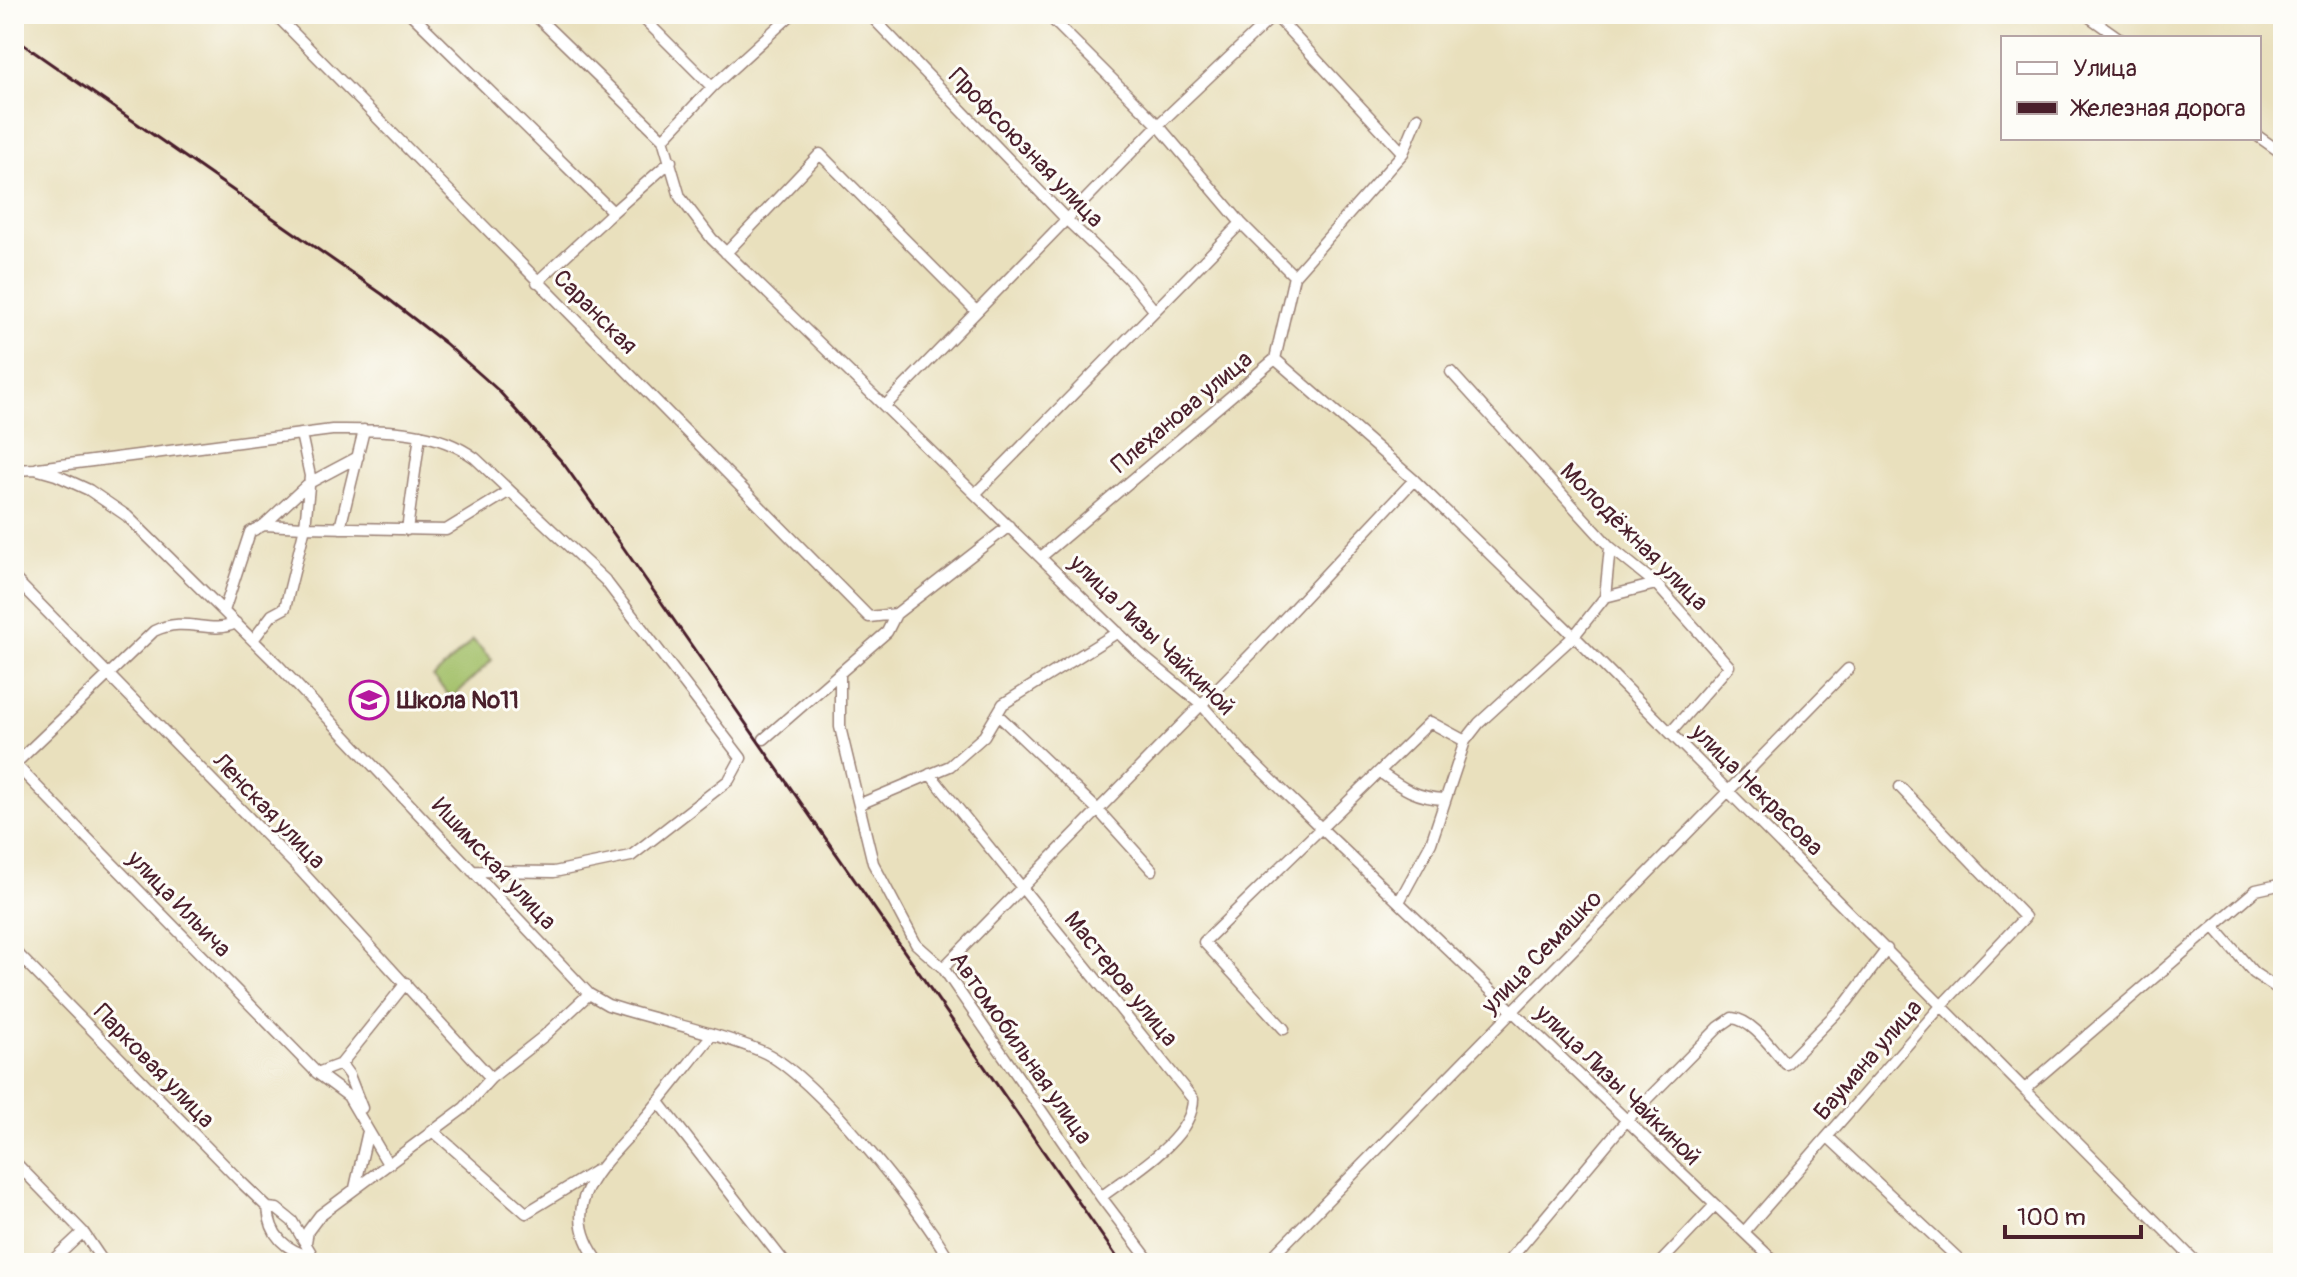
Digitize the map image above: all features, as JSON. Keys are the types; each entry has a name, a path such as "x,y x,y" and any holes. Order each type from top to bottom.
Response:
{"street":[{"name":"Саранская","path":"275,14 869,617 896,614"},
{"path":"411,14 613,212"},
{"name":"улица Лизы Чайкиной","path":"534,14 663,139 680,197 693,217 726,253 1163,676 1200,703 1243,752 1400,900 1772,1262"},
{"path":"639,14 712,87"},
{"path":"663,139 712,87 792,14"},
{"name":"Профсоюзная улица","path":"869,14 1068,221 1127,277 1154,310"},
{"path":"1047,14 1158,125 1241,223 1294,276"},
{"path":"885,406 1158,125 1274,14 1403,153"},
{"path":"2085,14 2116,36"},
{"name":"Плеханова улица","path":"1041,557 1275,359 1294,276 1403,153 1418,117"},
{"path":"2261,138 2283,154"},
{"path":"726,253 820,154 976,311"},
{"path":"537,282 671,161"},
{"path":"976,493 1241,223"},
{"name":"улица Некрасова","path":"1275,359 1414,480 1574,636 2197,1263"},
{"name":"Молодёжная улица","path":"1451,372 1610,547 1656,584 1729,666 1671,732"},
{"path":"340,528 364,430"},
{"path":"35,469 301,434 364,430 420,435 460,447 605,580 741,758 729,780 631,856 554,872 472,871"},
{"path":"253,640 272,615 285,608 305,527 309,483 301,434"},
{"path":"407,530 420,435"},
{"path":"224,611 250,532 264,525 309,483 358,457"},
{"name":"Ишимская улица","path":"14,470 35,469 89,490 127,516 253,640 589,994 608,1005 763,1051 809,1082 916,1209 951,1263"},
{"path":"943,968 1022,890 1414,480"},
{"path":"264,525 407,530 452,528 508,492"},
{"path":"764,739 887,632 896,614 1009,526"},
{"path":"1400,900 1431,843 1465,741 1479,723 1574,636 1605,597 1610,547"},
{"name":"Ленская улица","path":"14,578 406,983 491,1078"},
{"path":"1605,597 1656,584"},
{"path":"15,763 154,631 171,623 223,629 236,623"},
{"path":"860,804 950,766 984,736 1003,704 1118,632"},
{"name":"улица Семашко","path":"1266,1263 1848,669"},
{"name":"Автомобильная улица","path":"840,676 840,727 873,863 916,944 943,968 1101,1197 1151,1263"},
{"path":"997,714 1097,809 1152,870"},
{"path":"1284,1029 1204,942 1430,722 1465,741"},
{"name":"улица Ильича","path":"15,763 317,1073 348,1096 368,1131"},
{"path":"1381,773 1407,792 1423,798 1444,799"},
{"name":"Мастеров улица","path":"930,774 1193,1099 1193,1113 1182,1132 1101,1197"},
{"name":"Баумана улица","path":"1744,1232 1942,1005 2025,917 1900,787"},
{"path":"2026,1088 2256,890 2283,884"},
{"path":"2215,928 2254,973 2283,992"},
{"path":"1507,1263 1626,1121 1732,1018 1759,1034 1786,1064 1847,1002 1887,949"},
{"name":"Парковая улица","path":"14,950 268,1208 292,1221 315,1260"},
{"path":"317,1073 341,1064 406,983"},
{"path":"306,1242 312,1222 464,1108 491,1078 544,1036 589,994"},
{"path":"432,1130 526,1213 595,1171 659,1102 711,1036"},
{"path":"341,1064 349,1075 368,1131 388,1164"},
{"path":"659,1102 785,1263"},
{"path":"355,1188 368,1131"},
{"path":"1828,1137 1963,1263"},
{"path":"14,1161 83,1232 104,1263"},
{"path":"595,1171 585,1192 581,1217 585,1244 600,1263"},
{"path":"1660,1263 1715,1205"},
{"name":"Парковая улица","path":"268,1208 269,1225 279,1241 294,1252 315,1260"},
{"path":"50,1263 83,1232"}],"green space":[{"path":"473,640 492,660 452,698 433,678"}],"railway":[{"path":"14,38 382,294 445,343 498,390 563,463 616,537 1121,1263"}],"place":[{"name":"Школа №11","path":"369,700"}]}
